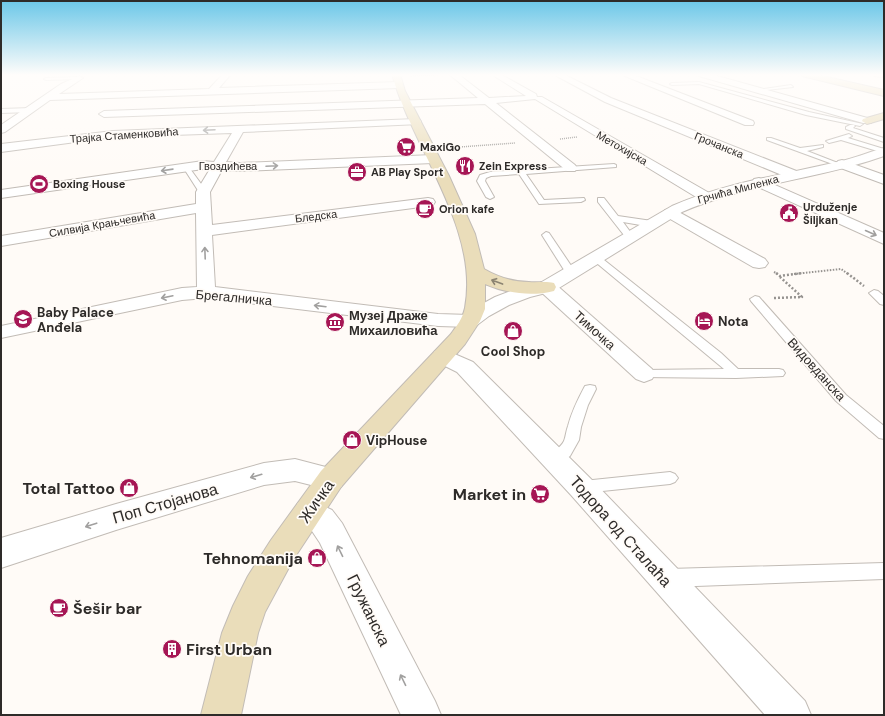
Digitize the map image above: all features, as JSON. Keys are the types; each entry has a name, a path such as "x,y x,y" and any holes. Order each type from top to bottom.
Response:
{"main road":[{"name":"Жичка","path":"220,715 240,633 250,606 271,568 331,480 458,339 470,321 475,309 476,272 467,234 410,107"},
{"path":"863,122 884,116"},
{"path":"863,122 884,126"},
{"path":"476,272 504,285 524,288 544,288"}],"street":[{"path":"1,129 34,107"},
{"path":"101,107 113,134"},
{"path":"104,114 304,107"},
{"path":"494,107 571,168"},
{"name":"Метохијска","path":"552,107 706,197"},
{"name":"Грочанска","path":"627,107 794,175"},
{"path":"707,107 748,123"},
{"path":"815,107 863,122"},
{"path":"713,122 736,119"},
{"name":"Трајка Стаменковића","path":"1,148 113,134 416,122"},
{"path":"676,127 698,124"},
{"path":"206,292 203,192 240,128"},
{"name":"Грчића Миленка","path":"470,321 489,320 510,313 533,300 544,288 572,273 670,213 706,197 759,182 841,165 884,151"},
{"name":"Гвоздићева","path":"1,194 208,165 235,167 433,159"},
{"path":"841,165 884,180"},
{"path":"759,182 884,239"},
{"name":"Бледска","path":"204,231 428,202"},
{"name":"Силвија Крањчевића","path":"1,241 203,207"},
{"path":"670,213 759,263"},
{"name":"Тимочка","path":"544,288 644,374"},
{"name":"Брегалничка","path":"1,332 182,294 206,292 438,320 470,321"},
{"name":"Тодора од Сталаћа","path":"443,356 465,367 555,459 791,715"},
{"name":"Поп Стојанова","path":"1,553 116,517 264,474 295,470 331,480"},
{"name":"Гружанска","path":"308,512 321,519 331,533 421,715"}],"lane":[{"path":"785,107 808,114 863,122"},
{"path":"1,111 31,110"},
{"path":"863,122 848,128 884,140"},
{"path":"829,141 850,136"},
{"path":"842,138 884,151"},
{"path":"769,139 841,165"},
{"path":"800,150 821,146"},
{"path":"490,197 481,181 483,177 494,174 520,171 614,166"},
{"path":"186,167 203,192"},
{"path":"520,171 542,202 581,200"},
{"path":"601,200 630,237"},
{"path":"615,218 652,224"},
{"path":"546,235 572,273"},
{"path":"596,258 717,356 736,374"},
{"path":"874,293 884,302"},
{"name":"Видовданска","path":"755,299 841,398 884,434"},
{"path":"644,374 779,373"},
{"path":"555,459 565,452 572,440 581,405 590,389"},
{"path":"581,487 670,478"},
{"path":"664,578 884,571"}],"path":[{"path":"447,148 582,136"},
{"path":"755,299 802,297 780,276 759,263"},
{"path":"780,276 841,269 874,293"}],"place":[{"name":"MaxiGo","path":"406,147"},
{"name":"Zein Express","path":"465,166"},
{"name":"AB Play Sport","path":"357,172"},
{"name":"Boxing House","path":"39,184"},
{"name":"Orion kafe","path":"425,209"},
{"name":"Urduženje Šiljkan","path":"789,213"},
{"name":"Baby Palace Anđela","path":"23,319"},
{"name":"Nota","path":"704,321"},
{"name":"Музеј Драже Михаиловића","path":"335,322"},
{"name":"Cool Shop","path":"513,331"},
{"name":"VipHouse","path":"352,440"},
{"name":"Total Tattoo","path":"129,488"},
{"name":"Market in","path":"540,494"},
{"name":"Tehnomanija","path":"317,558"},
{"name":"Šešir bar","path":"59,608"},
{"name":"First Urban","path":"172,649"}]}
